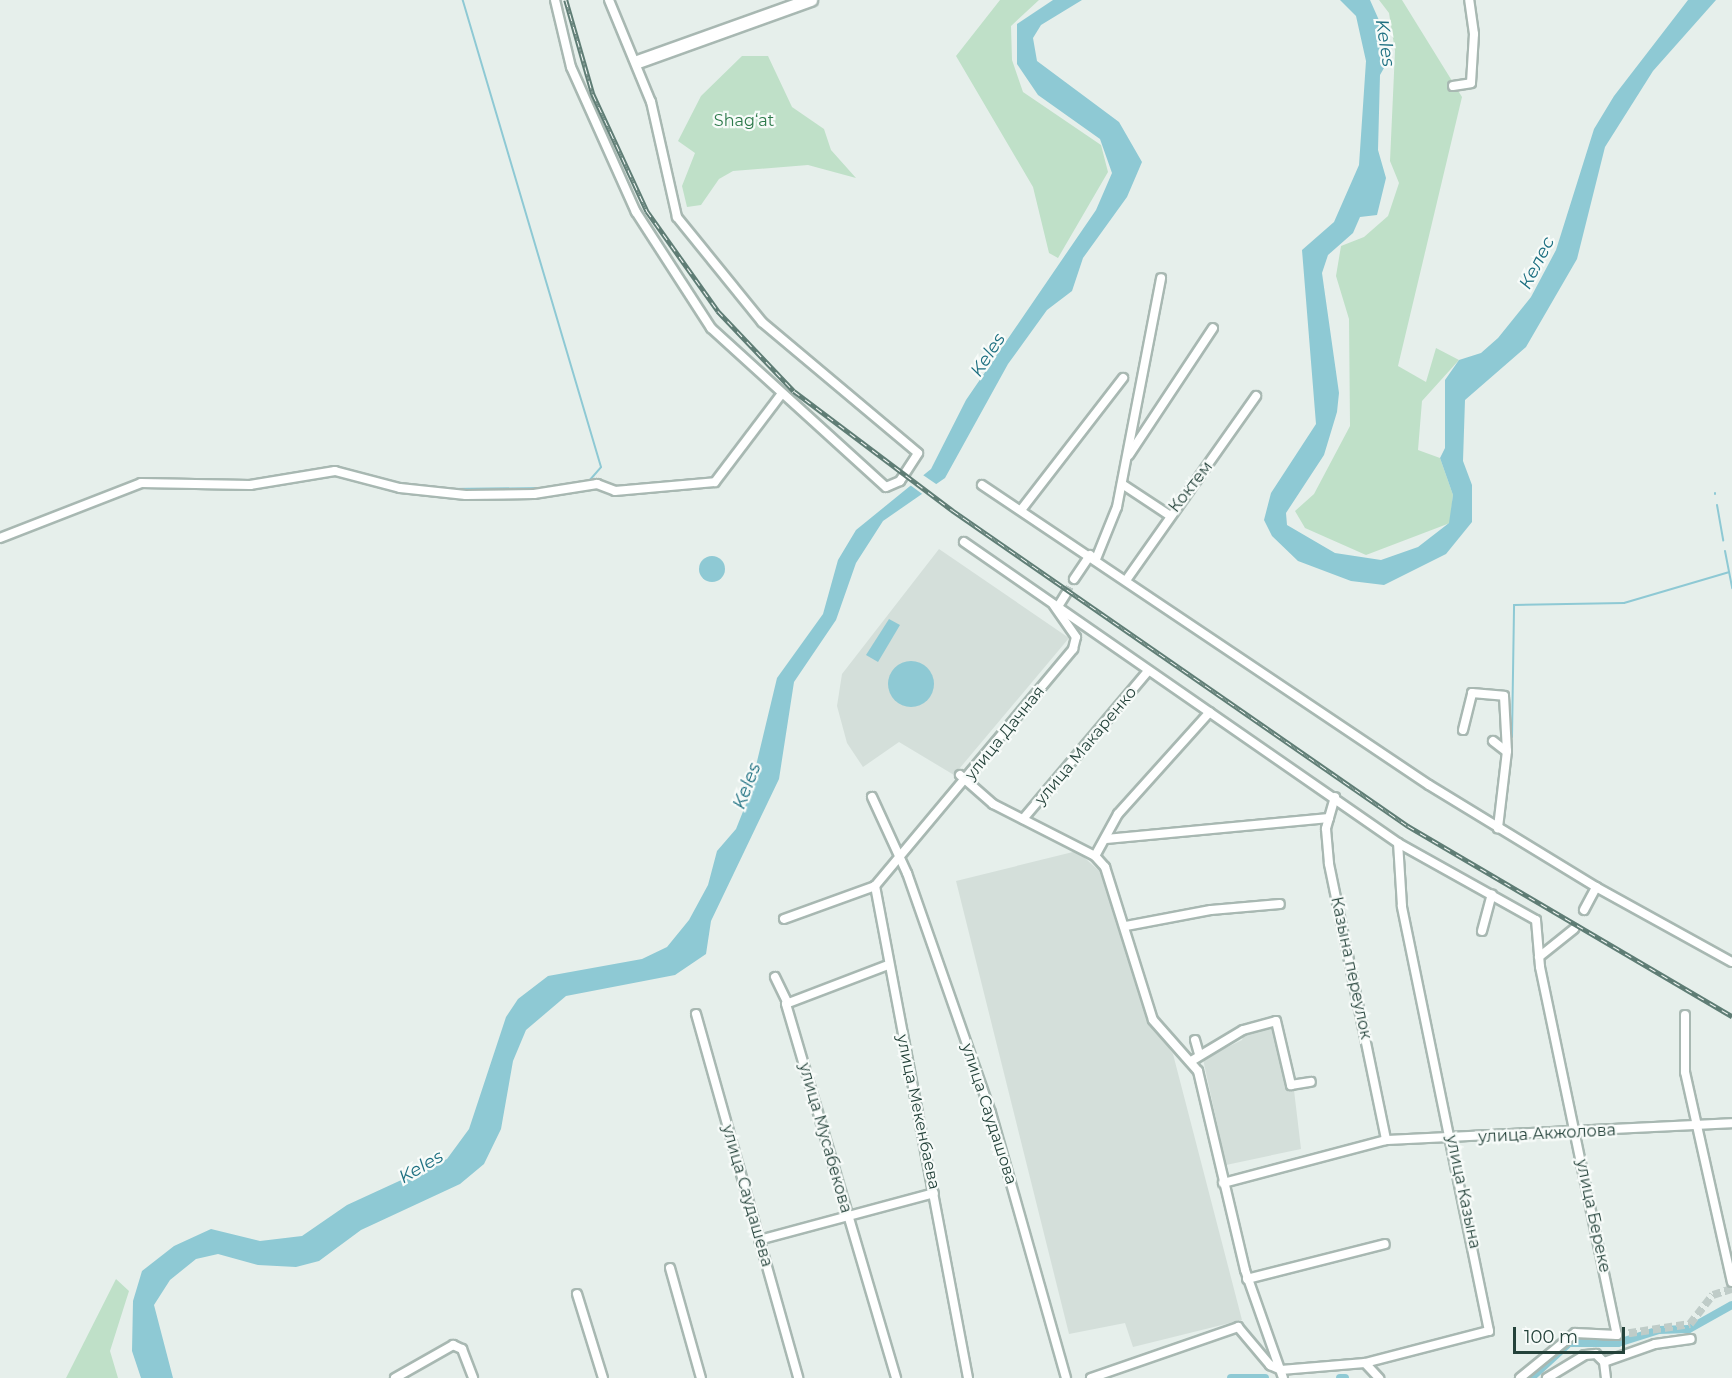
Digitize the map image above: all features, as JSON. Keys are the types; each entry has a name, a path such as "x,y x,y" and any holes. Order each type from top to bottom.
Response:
{"street":[{"path":"555,0 571,67 656,251 711,328 780,396 886,488 913,465 918,453 762,322 677,217 638,62 609,0"},
{"path":"638,62 811,0"},
{"path":"1453,86 1471,83 1474,34 1469,0"},
{"path":"1074,579 1093,557 1122,484 1161,278"},
{"path":"1127,458 1213,328"},
{"path":"1021,510 1123,378"},
{"path":"0,538 141,483 250,485 335,471 400,488 466,495 715,482 780,396"},
{"name":"Коктем","path":"1127,579 1169,515 1256,396"},
{"path":"1122,484 1169,515"},
{"path":"982,485 1127,579 1498,828 1596,887 1732,962"},
{"path":"964,542 1057,605 1148,671 1335,797 1398,843 1492,894 1482,931"},
{"path":"1057,605 1066,594"},
{"name":"улица Дачная","path":"898,855 1075,647 1076,637 1057,605"},
{"name":"улица Макаренко","path":"1023,819 1148,671"},
{"path":"1463,730 1472,693 1501,693 1506,699 1507,751 1498,828"},
{"path":"1095,856 1118,814 1210,712"},
{"path":"1493,741 1507,751"},
{"path":"963,778 1023,819 1095,856 1107,873 1126,926 1154,1020 1172,1045 1196,1057"},
{"name":"улица Саудашова","path":"872,797 898,855 992,1113 1066,1378"},
{"name":"Казына переулок","path":"1335,797 1329,818 1329,864 1386,1140"},
{"path":"1106,839 1329,818"},
{"name":"улица Казына","path":"1282,1374 1365,1363 1481,1337 1490,1329 1402,906 1398,843"},
{"path":"784,919 875,886 898,855"},
{"name":"улица Мекенбаева","path":"875,886 888,965 934,1193 968,1378"},
{"path":"1584,909 1596,887"},
{"name":"улица Береке","path":"1492,894 1536,920 1539,957 1617,1335 1575,1333 1520,1378"},
{"path":"1126,926 1211,910 1280,904"},
{"path":"1539,957 1574,929"},
{"path":"787,1002 888,965"},
{"name":"улица Мусабекова","path":"775,977 787,1002 896,1378"},
{"name":"улица Саудашева","path":"696,1014 798,1378"},
{"path":"1685,1015 1683,1056 1722,1246 1732,1282"},
{"path":"1196,1057 1243,1030 1276,1021 1291,1084 1311,1082"},
{"path":"1196,1040 1196,1057 1247,1279 1282,1374"},
{"name":"улица Акжолова","path":"1223,1182 1386,1140 1452,1139 1732,1123"},
{"path":"759,1240 934,1193"},
{"path":"1247,1279 1385,1244"},
{"path":"1722,1246 1732,1244"},
{"path":"670,1268 701,1378"},
{"path":"577,1294 603,1378"},
{"path":"1091,1378 1235,1324 1270,1365 1282,1374"},
{"path":"1604,1362 1654,1344 1691,1340"},
{"path":"395,1378 456,1345 473,1378"},
{"path":"1547,1378 1585,1355 1596,1354 1604,1362 1606,1378"},
{"path":"1365,1363 1379,1378"}],"shaded area":[{"path":"939,549 1069,638 954,775 899,742 863,767 847,743 837,706 842,674"},
{"path":"1077,851 1106,877 1150,1021 1173,1054 1242,1320 1133,1347 1125,1323 1069,1334 956,881"},
{"path":"1271,1025 1286,1089 1294,1090 1301,1149 1226,1165 1203,1059 1242,1040 1244,1033"}],"green space":[{"path":"1000,0 1039,0 1011,26 1012,60 1023,92 1101,145 1108,172 1058,258 1049,253 1033,187 956,56"},
{"path":"1379,0 1402,0 1462,97 1398,366 1426,382 1436,348 1459,360 1422,401 1418,450 1440,458 1453,495 1450,523 1366,555 1305,528 1295,511 1314,494 1350,426 1349,319 1336,276 1341,246 1364,237 1388,216 1399,183 1390,161 1395,51 1389,13"},
{"name":"Shag‘at","path":"742,56 768,56 792,107 824,129 831,150 856,178 808,165 733,171 719,179 701,205 687,207 682,186 695,153 678,141 701,96"},
{"path":"116,1279 129,1291 110,1351 118,1378 66,1378"}],"water":[{"path":"1053,0 1082,0 1041,25 1033,38 1037,61 1119,122 1142,162 1127,197 1083,258 1072,291 1047,310 1008,364 945,478 883,521 856,563 836,620 794,682 779,779 711,921 706,954 675,975 566,996 526,1030 513,1061 501,1129 484,1164 460,1184 361,1230 319,1261 296,1267 258,1265 218,1254 196,1259 170,1280 154,1305 173,1378 141,1378 132,1351 133,1301 142,1271 174,1246 211,1229 260,1241 302,1236 347,1205 447,1159 469,1129 506,1017 518,999 548,976 642,959 667,947 689,920 708,885 717,851 736,829 748,799 777,678 823,614 838,560 856,530 931,469 966,400 1096,210 1112,173 1100,139 1038,95 1017,64 1017,24"},
{"name":"Келес","path":"1340,0 1370,0 1382,27 1388,61 1380,75 1378,150 1386,178 1377,215 1360,217 1353,233 1328,255 1322,273 1339,393 1337,412 1324,455 1286,513 1287,525 1335,553 1381,560 1418,547 1449,523 1453,495 1440,458 1445,448 1445,380 1459,360 1481,353 1498,338 1531,297 1556,250 1594,129 1614,96 1688,0 1716,0 1653,71 1605,147 1577,259 1526,347 1465,400 1463,461 1472,485 1472,522 1446,554 1384,585 1351,581 1298,561 1272,536 1264,520 1271,493 1316,424 1302,250 1334,222 1359,165 1366,61 1356,16"},
{"path":"712,556 721,560 725,569 721,578 712,582 703,578 699,569 703,560"},
{"path":"889,619 900,625 878,662 866,655"},
{"path":"911,661 927,668 934,684 927,700 911,707 895,700 888,684 895,668"}],"pier":[{"path":"920,473 939,486 925,496 906,482"}],"waterway":[{"path":"450,489 543,488 589,481 601,467 463,0"},
{"path":"1717,505 1723,540"},
{"path":"1725,551 1732,588"},
{"path":"1512,737 1514,605 1624,603 1729,572"},
{"path":"1531,1378 1569,1343 1618,1343 1659,1330 1689,1329 1732,1305"},
{"path":"1231,1378 1265,1378"},
{"path":"1340,1378 1345,1378"}],"tunnel":[{"path":"1066,594 1074,579"},
{"path":"1617,1335 1690,1324 1713,1295 1732,1289"}],"railway":[{"path":"566,0 593,94 647,211 718,311 794,391 952,510 1408,826 1732,1016"}],"water label":[{"name":"Keles","path":"1385,43"},
{"name":"Keles","path":"988,355"},
{"name":"Keles","path":"747,786"},
{"name":"Keles","path":"421,1167"}]}
